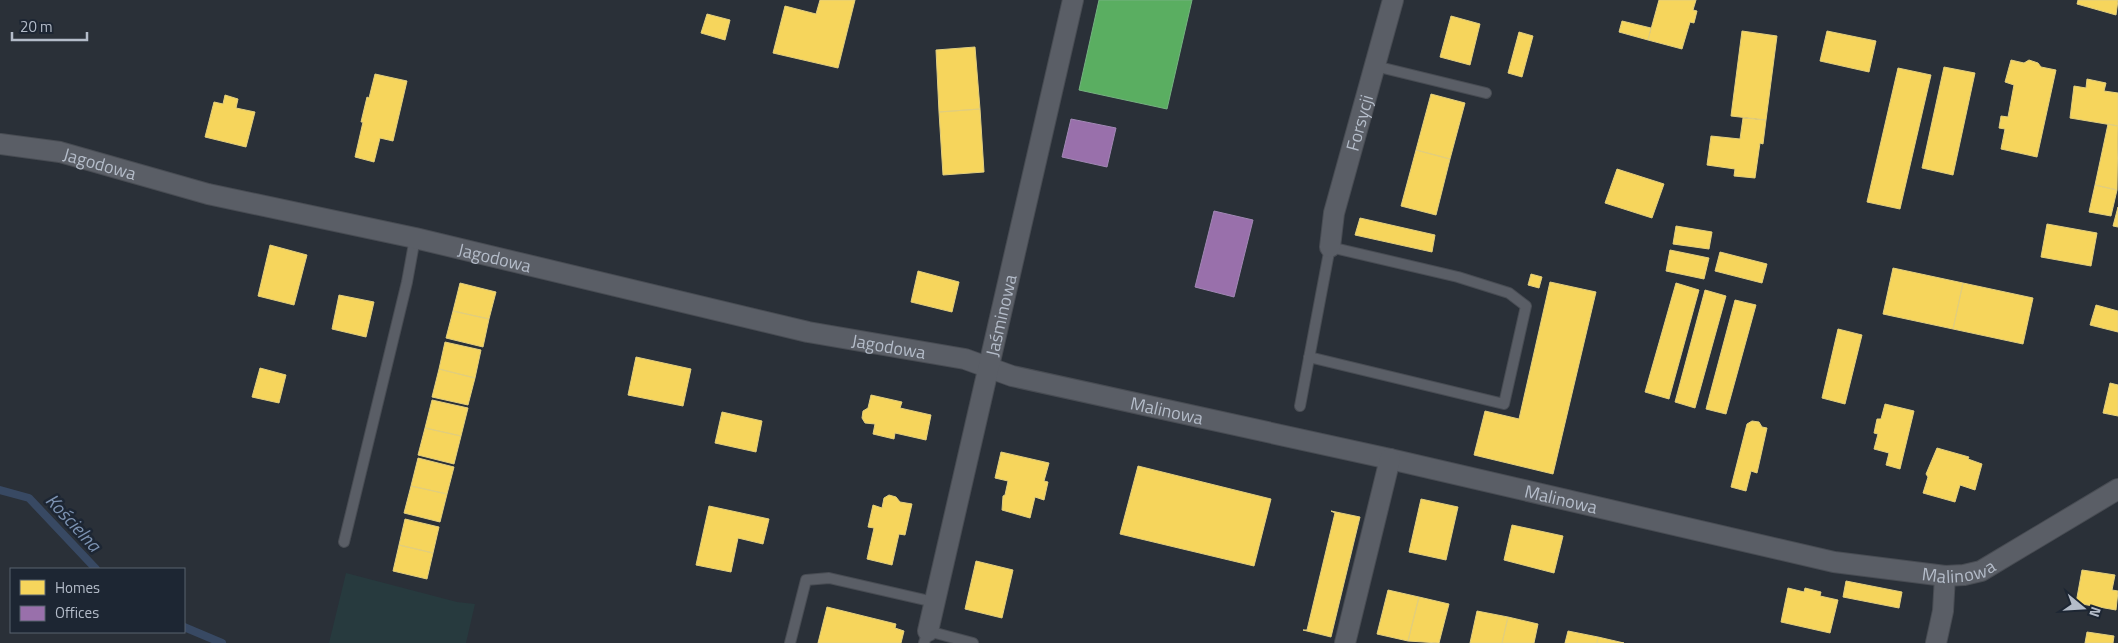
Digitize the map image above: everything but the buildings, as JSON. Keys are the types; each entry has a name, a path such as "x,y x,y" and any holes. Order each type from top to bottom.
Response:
{"street":[{"name":"Jaśminowa","path":"926,637 1073,0"},
{"name":"Forsycji","path":"1330,247 1334,213 1393,0"},
{"name":"Jagodowa","path":"0,144 60,152 208,194 416,238 808,332 966,359 988,367"},
{"name":"Malinowa","path":"988,367 1012,376 1390,459 1834,562 1946,576 1964,575 1981,571 2118,489"},
{"path":"1345,643 1390,459"},
{"path":"1936,643 1943,611 1946,576"}],"lane":[{"path":"1375,66 1486,93"},
{"path":"344,542 416,238"},
{"path":"1300,406 1309,357 1330,247 1458,277 1509,293 1526,306 1504,404 1309,357"},
{"path":"790,643 806,580 829,578 934,602"},
{"path":"926,637 973,643"}],"green space":[{"path":"346,573 457,602 475,604 466,643 329,643"}],"waterway":[{"name":"Kościelna","path":"0,490 29,498 95,568"},
{"name":"Kościelna","path":"185,627 222,643"}]}
